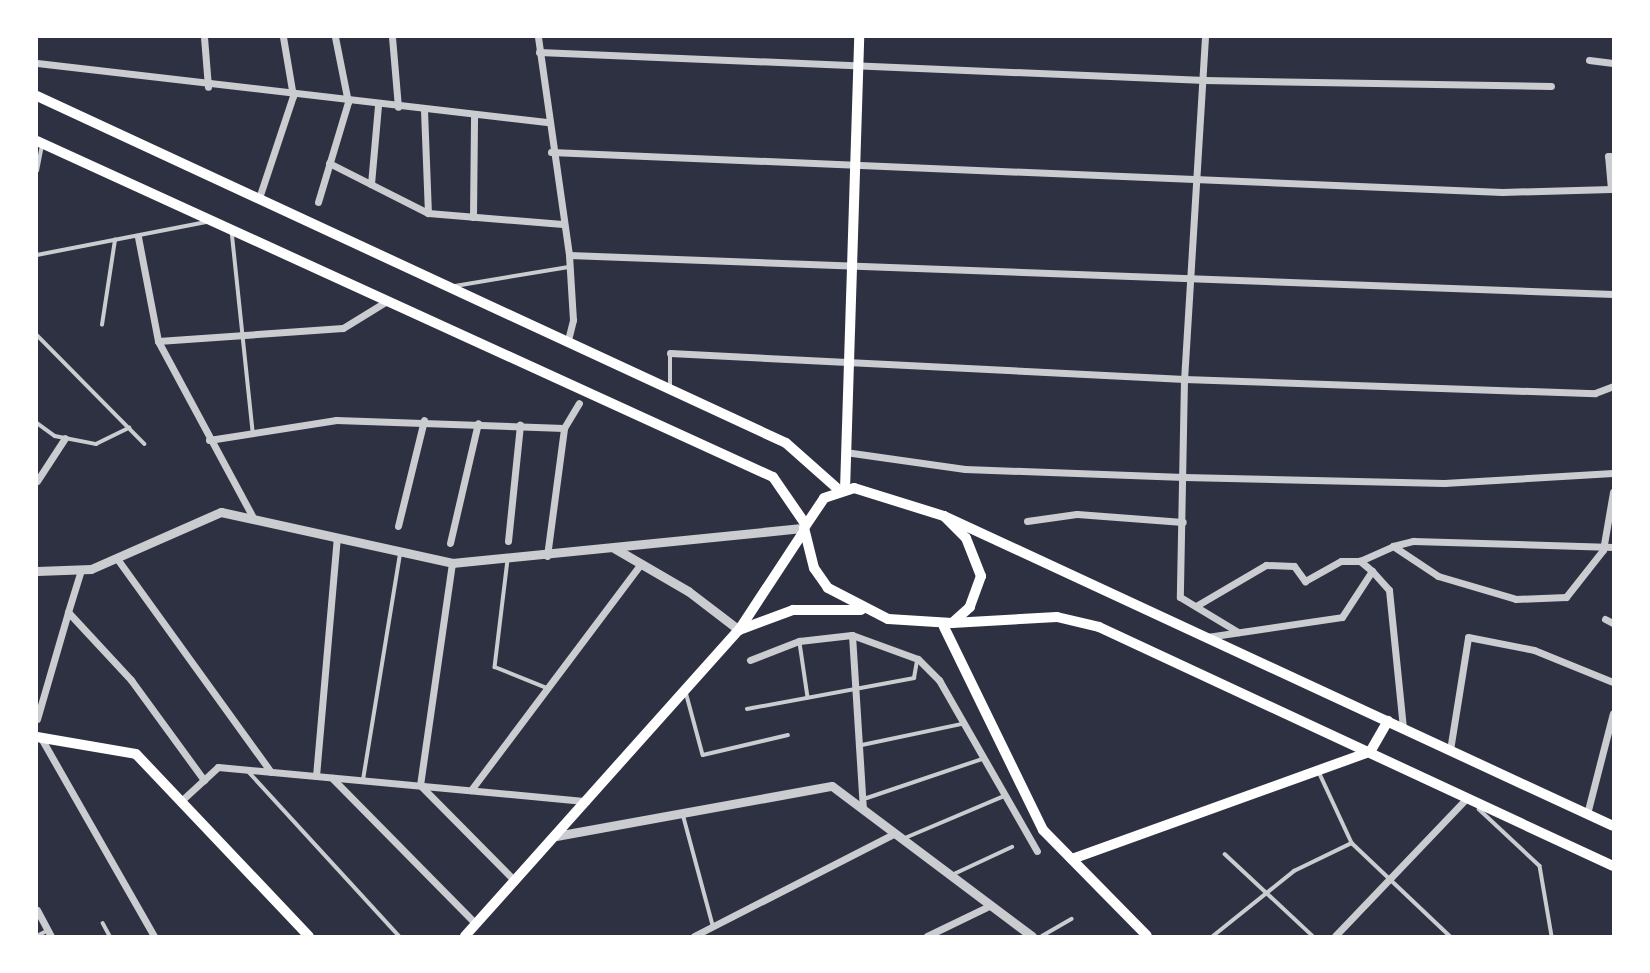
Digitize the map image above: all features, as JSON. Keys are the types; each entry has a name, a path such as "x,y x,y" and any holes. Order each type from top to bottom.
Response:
{"main road":[{"path":"842,490 859,37"},
{"path":"37,96 786,443 842,490"},
{"path":"40,142 773,477 804,528 814,568 828,588 861,610"},
{"path":"465,936 739,631 824,498 842,490 870,490 944,516 1613,826"},
{"path":"944,516 967,538 981,576 970,607 948,625"},
{"path":"739,631 793,610 861,610 948,625 1057,617 1099,626 1613,866"},
{"path":"948,625 1044,830 1147,936"},
{"path":"1072,859 1318,768 1370,752 1388,721"},
{"path":"39,737 136,754 309,936"}],"street":[{"path":"204,37 208,87"},
{"path":"259,198 293,96 283,37"},
{"path":"318,202 348,102 335,37"},
{"path":"392,37 398,107"},
{"path":"538,37 551,152 569,255 573,320 568,340"},
{"path":"1205,37 1184,379 1180,597 1238,632"},
{"path":"539,52 1204,80 1551,86"},
{"path":"1589,60 1613,63"},
{"path":"37,63 208,87 547,122"},
{"path":"371,184 378,105"},
{"path":"424,110 428,213"},
{"path":"473,217 474,115"},
{"path":"551,152 1502,192 1611,189 1608,156 1613,156"},
{"path":"329,163 428,213 564,224"},
{"path":"138,237 158,341 209,440 254,519"},
{"path":"569,255 1613,294"},
{"path":"158,341 343,328 388,301"},
{"path":"670,354 1184,379 1595,393 1613,386"},
{"path":"547,557 564,428 579,403"},
{"path":"209,440 336,420 424,420 564,428"},
{"path":"398,526 424,420"},
{"path":"450,543 478,423"},
{"path":"508,541 520,425"},
{"path":"37,481 65,438"},
{"path":"845,452 965,469 1184,477 1444,483 1613,472"},
{"path":"1393,546 1438,576 1516,599 1566,597 1602,551 1613,492"},
{"path":"37,572 81,570 118,560 221,512 452,563 547,557 804,528"},
{"path":"1027,521 1077,514 1183,522"},
{"path":"316,776 337,538"},
{"path":"1196,606 1266,565 1294,566 1305,581 1341,561 1360,561 1393,546 1413,541 1602,551 1613,547"},
{"path":"614,548 639,566 688,591 739,631"},
{"path":"118,560 271,772"},
{"path":"1360,561 1389,590 1403,728"},
{"path":"420,785 452,563"},
{"path":"471,790 639,566"},
{"path":"37,719 81,570"},
{"path":"1206,637 1342,617 1371,571"},
{"path":"68,612 131,680 204,780"},
{"path":"1605,618 1613,623"},
{"path":"852,635 867,798 863,810"},
{"path":"750,660 799,641 852,635 918,659 939,680 1002,797 1038,851"},
{"path":"1450,750 1468,637 1534,650 1613,682"},
{"path":"1587,814 1613,713"},
{"path":"39,737 154,936"},
{"path":"181,801 218,767 587,801"},
{"path":"332,777 475,925"},
{"path":"420,785 515,881"},
{"path":"556,835 832,786 1032,936"},
{"path":"1335,936 1467,798"},
{"path":"694,936 899,836"},
{"path":"927,936 991,905"},
{"path":"37,910 49,933"}],"lane":[{"path":"37,172 40,142"},
{"path":"37,255 211,221"},
{"path":"232,229 253,431"},
{"path":"102,324 115,240"},
{"path":"452,287 570,267"},
{"path":"37,335 145,444"},
{"path":"670,354 670,387"},
{"path":"37,423 65,438 96,444 129,428"},
{"path":"363,780 400,551"},
{"path":"508,560 495,667 547,688"},
{"path":"1605,618 1613,613"},
{"path":"799,641 808,697"},
{"path":"747,709 914,678 918,659"},
{"path":"686,690 703,755 788,735"},
{"path":"862,745 964,723"},
{"path":"867,798 982,760"},
{"path":"1318,768 1352,843 1388,882 1450,936"},
{"path":"247,769 399,936"},
{"path":"899,836 1002,797"},
{"path":"1467,798 1540,866 1552,936"},
{"path":"682,812 713,927"},
{"path":"1213,936 1265,891 1352,843"},
{"path":"952,875 1012,847"},
{"path":"1225,854 1313,936"},
{"path":"1042,936 1072,919"},
{"path":"103,923 110,936"},
{"path":"37,936 49,933"}]}
